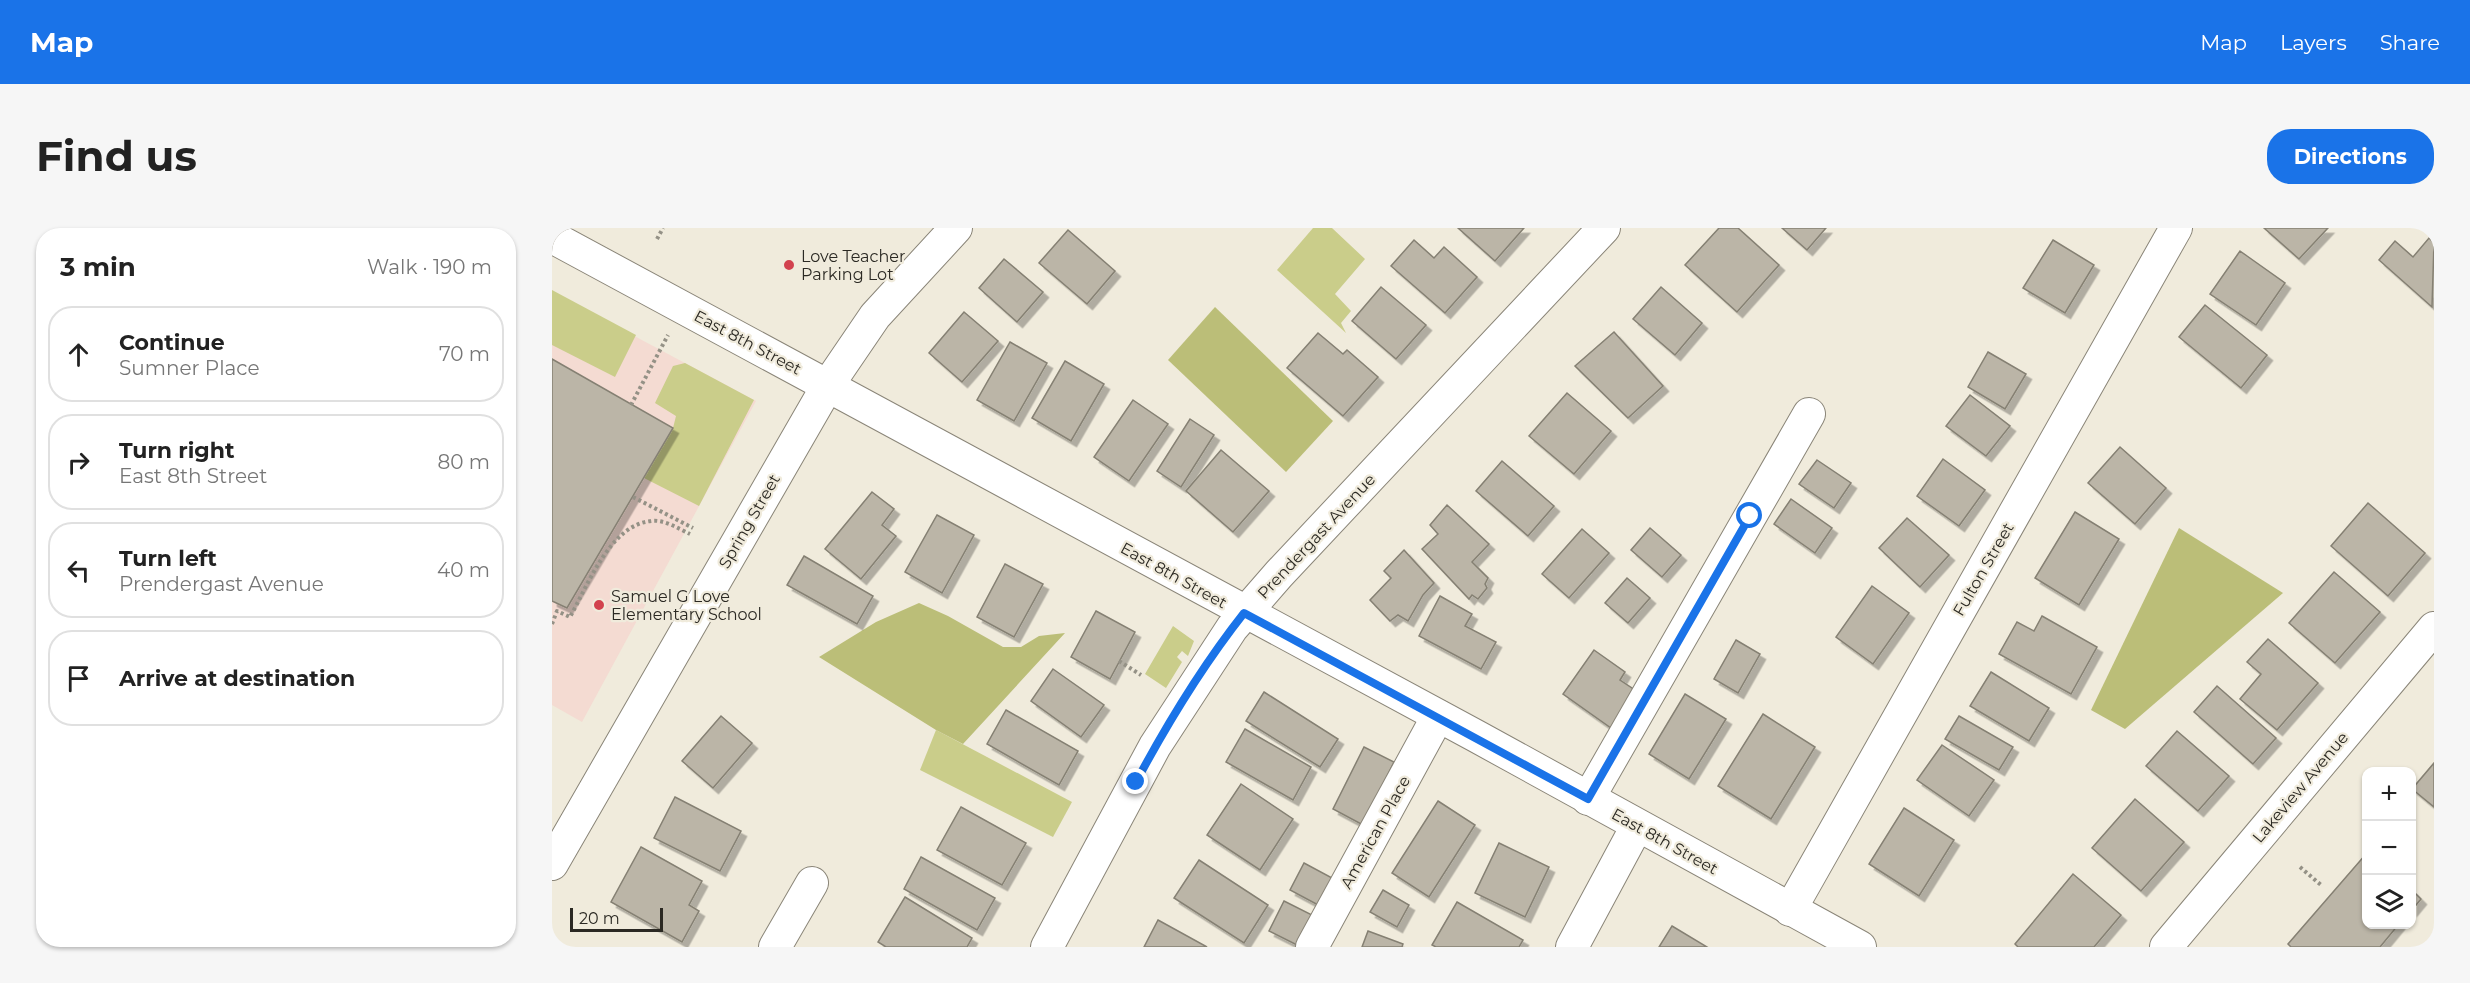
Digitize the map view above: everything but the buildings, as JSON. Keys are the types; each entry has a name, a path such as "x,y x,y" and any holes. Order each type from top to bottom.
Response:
{"street":[{"name":"Spring Street","path":"552,864 828,385 875,316 956,228"},
{"name":"Prendergast Avenue","path":"1047,947 1155,746 1217,650 1244,613 1604,228"},
{"name":"Fulton Street","path":"1790,910 2176,228"},
{"name":"East 8th Street","path":"552,237 1860,947"},
{"path":"1588,799 1809,414"},
{"name":"Lakeview Avenue","path":"2178,943 2434,628"},
{"name":"American Place","path":"1312,947 1438,716"},
{"path":"1572,947 1637,826"},
{"path":"775,947 812,883"}],"path":[{"path":"657,239 663,228"},
{"path":"632,405 683,308"},
{"path":"633,497 693,528"},
{"path":"552,624 557,611 570,617 604,555 618,536 650,520 659,521 690,534"},
{"path":"1119,662 1141,675"},
{"path":"2300,867 2321,885"}],"shaded area":[{"name":"Samuel G Love Elementary School","path":"552,292 756,401 582,722 552,705"}],"green space":[{"path":"1313,228 1332,228 1365,259 1335,294 1351,311 1341,323 1346,333 1277,270"},
{"path":"552,290 636,335 615,377 552,345"},
{"path":"1215,307 1333,421 1286,472 1168,360"},
{"path":"685,363 754,400 699,506 644,478 673,428 676,416 655,403 673,366"},
{"path":"2179,528 2283,593 2125,729 2091,710"},
{"path":"919,603 948,616 1003,647 1021,647 1039,636 1065,633 963,744 936,730 819,657 876,622"},
{"path":"1173,626 1194,641 1188,656 1182,651 1177,657 1182,662 1166,688 1145,674"},
{"path":"936,730 1072,802 1053,837 920,770"}],"place":[{"name":"Love Teacher Parking Lot","path":"789,265"},
{"name":"Samuel G Love Elementary School","path":"599,605"}],"route":[{"path":"1136,782 1155,746 1217,650 1244,613 1476,736 1588,799 1750,516"}]}
